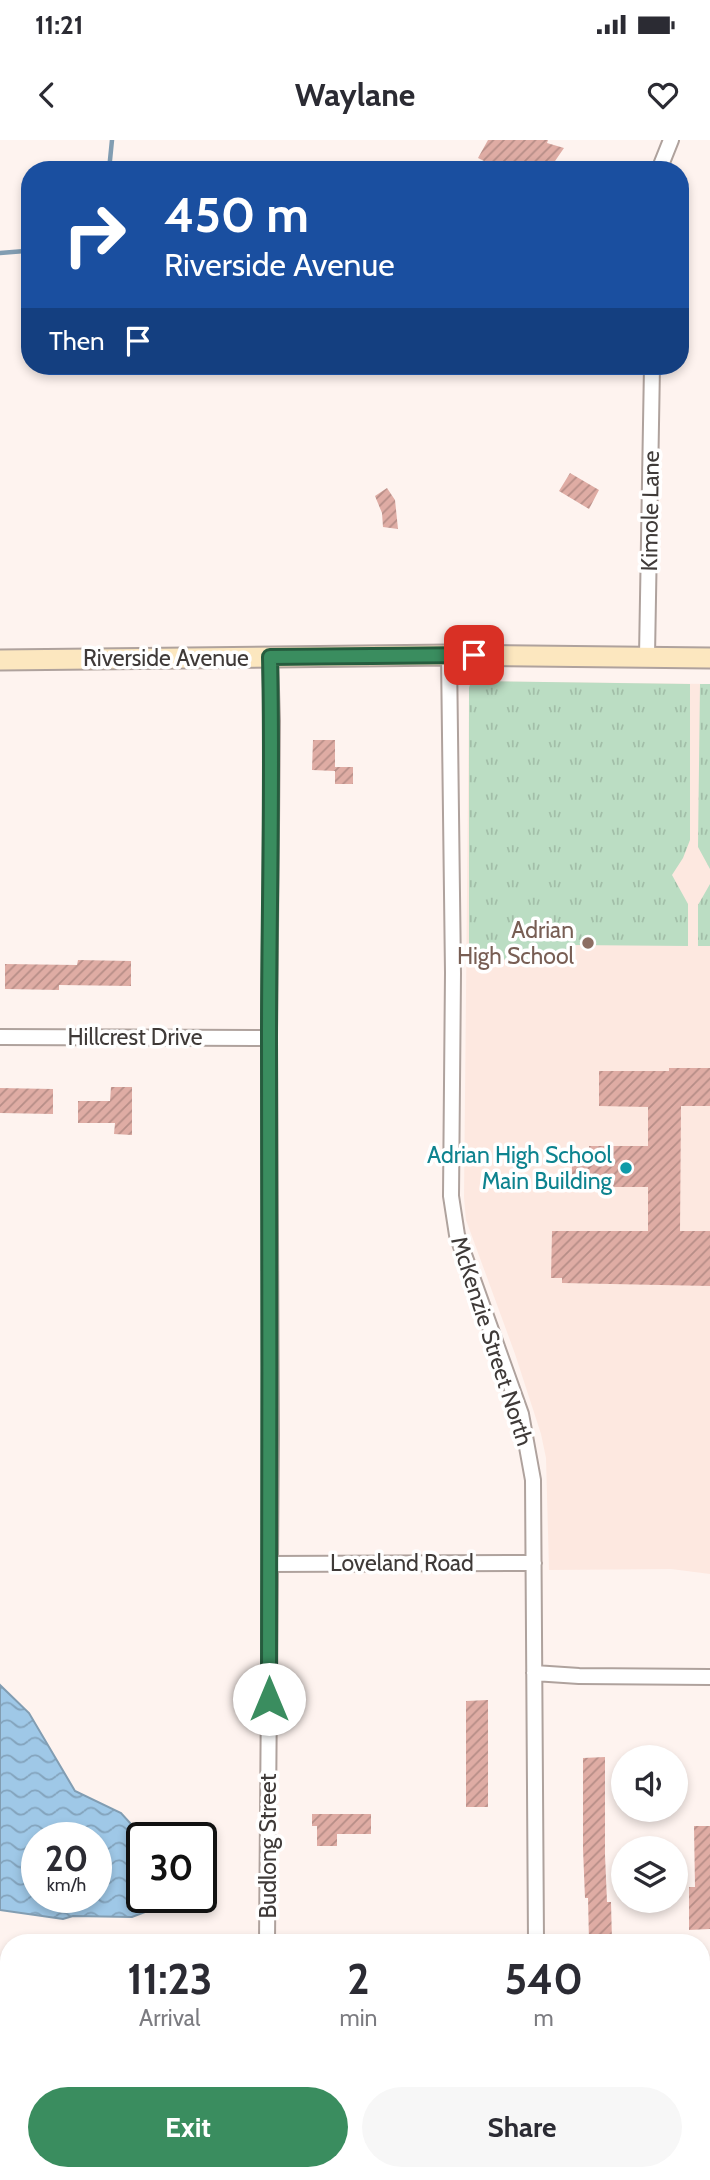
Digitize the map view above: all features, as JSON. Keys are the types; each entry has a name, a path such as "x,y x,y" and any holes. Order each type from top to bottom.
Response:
{"street":[{"path":"663,161 671,140"},
{"name":"Kimole Lane","path":"647,656 652,375"},
{"name":"Riverside Avenue","path":"0,660 449,655 710,658"},
{"name":"McKenzie Street North","path":"449,655 453,973 451,1196 457,1235 521,1414 533,1479 536,1934"},
{"name":"Budlong Street","path":"267,1934 272,721 270,657"},
{"name":"Hillcrest Drive","path":"0,1037 269,1038"},
{"name":"Loveland Road","path":"270,1564 534,1563"},
{"path":"534,1673 710,1677"}],"shaded area":[{"name":"Adrian High School","path":"471,681 710,684 710,1574 671,1569 549,1570 546,1458 541,1434 466,1220 464,1198"}],"green space":[{"path":"471,681 690,684 690,840 672,875 688,904 688,946 570,945 569,962 487,959 476,956 469,950"},
{"path":"700,684 710,684 710,869 698,847"},
{"path":"710,884 710,946 698,946 698,905"}],"water":[{"path":"0,1685 29,1713 75,1791 121,1813 129,1822 126,1822 126,1913 142,1913 132,1917 73,1916 63,1919 0,1910"}],"building":[{"path":"488,140 548,140 547,143 564,148 555,161 484,161 478,158"},
{"path":"570,473 599,490 589,509 559,491"},
{"path":"387,488 395,500 398,529 383,527 382,513 375,496"},
{"path":"313,740 335,740 335,771 312,770"},
{"path":"335,767 353,767 353,784 335,784"},
{"path":"78,960 131,961 131,986 59,985 59,990 5,989 5,964 77,965"},
{"name":"Adrian High School Main Building","path":"669,1068 710,1068 710,1106 681,1106 680,1231 710,1231 710,1286 562,1283 562,1278 551,1278 552,1231 648,1231 648,1187 572,1187 572,1154 589,1154 589,1146 648,1146 648,1107 599,1106 599,1071 669,1071"},
{"path":"111,1087 132,1087 132,1135 114,1134 115,1123 78,1123 78,1101 110,1101"},
{"path":"0,1088 53,1089 53,1114 0,1113"},
{"path":"488,1700 488,1807 466,1807 466,1701"},
{"path":"605,1757 605,1855 612,1934 589,1934 583,1849 583,1758"},
{"path":"312,1814 371,1814 371,1834 337,1834 337,1846 317,1846 317,1826 312,1826"},
{"path":"694,1826 710,1826 710,1929 689,1930 689,1887 695,1887"}],"waterway":[{"path":"110,161 112,140"},
{"path":"0,253 21,251"}],"place":[{"name":"Adrian High School","path":"588,943"},
{"name":"Adrian High School Main Building","path":"626,1168"}],"route":[{"path":"269,1699 270,657 474,655"}]}
